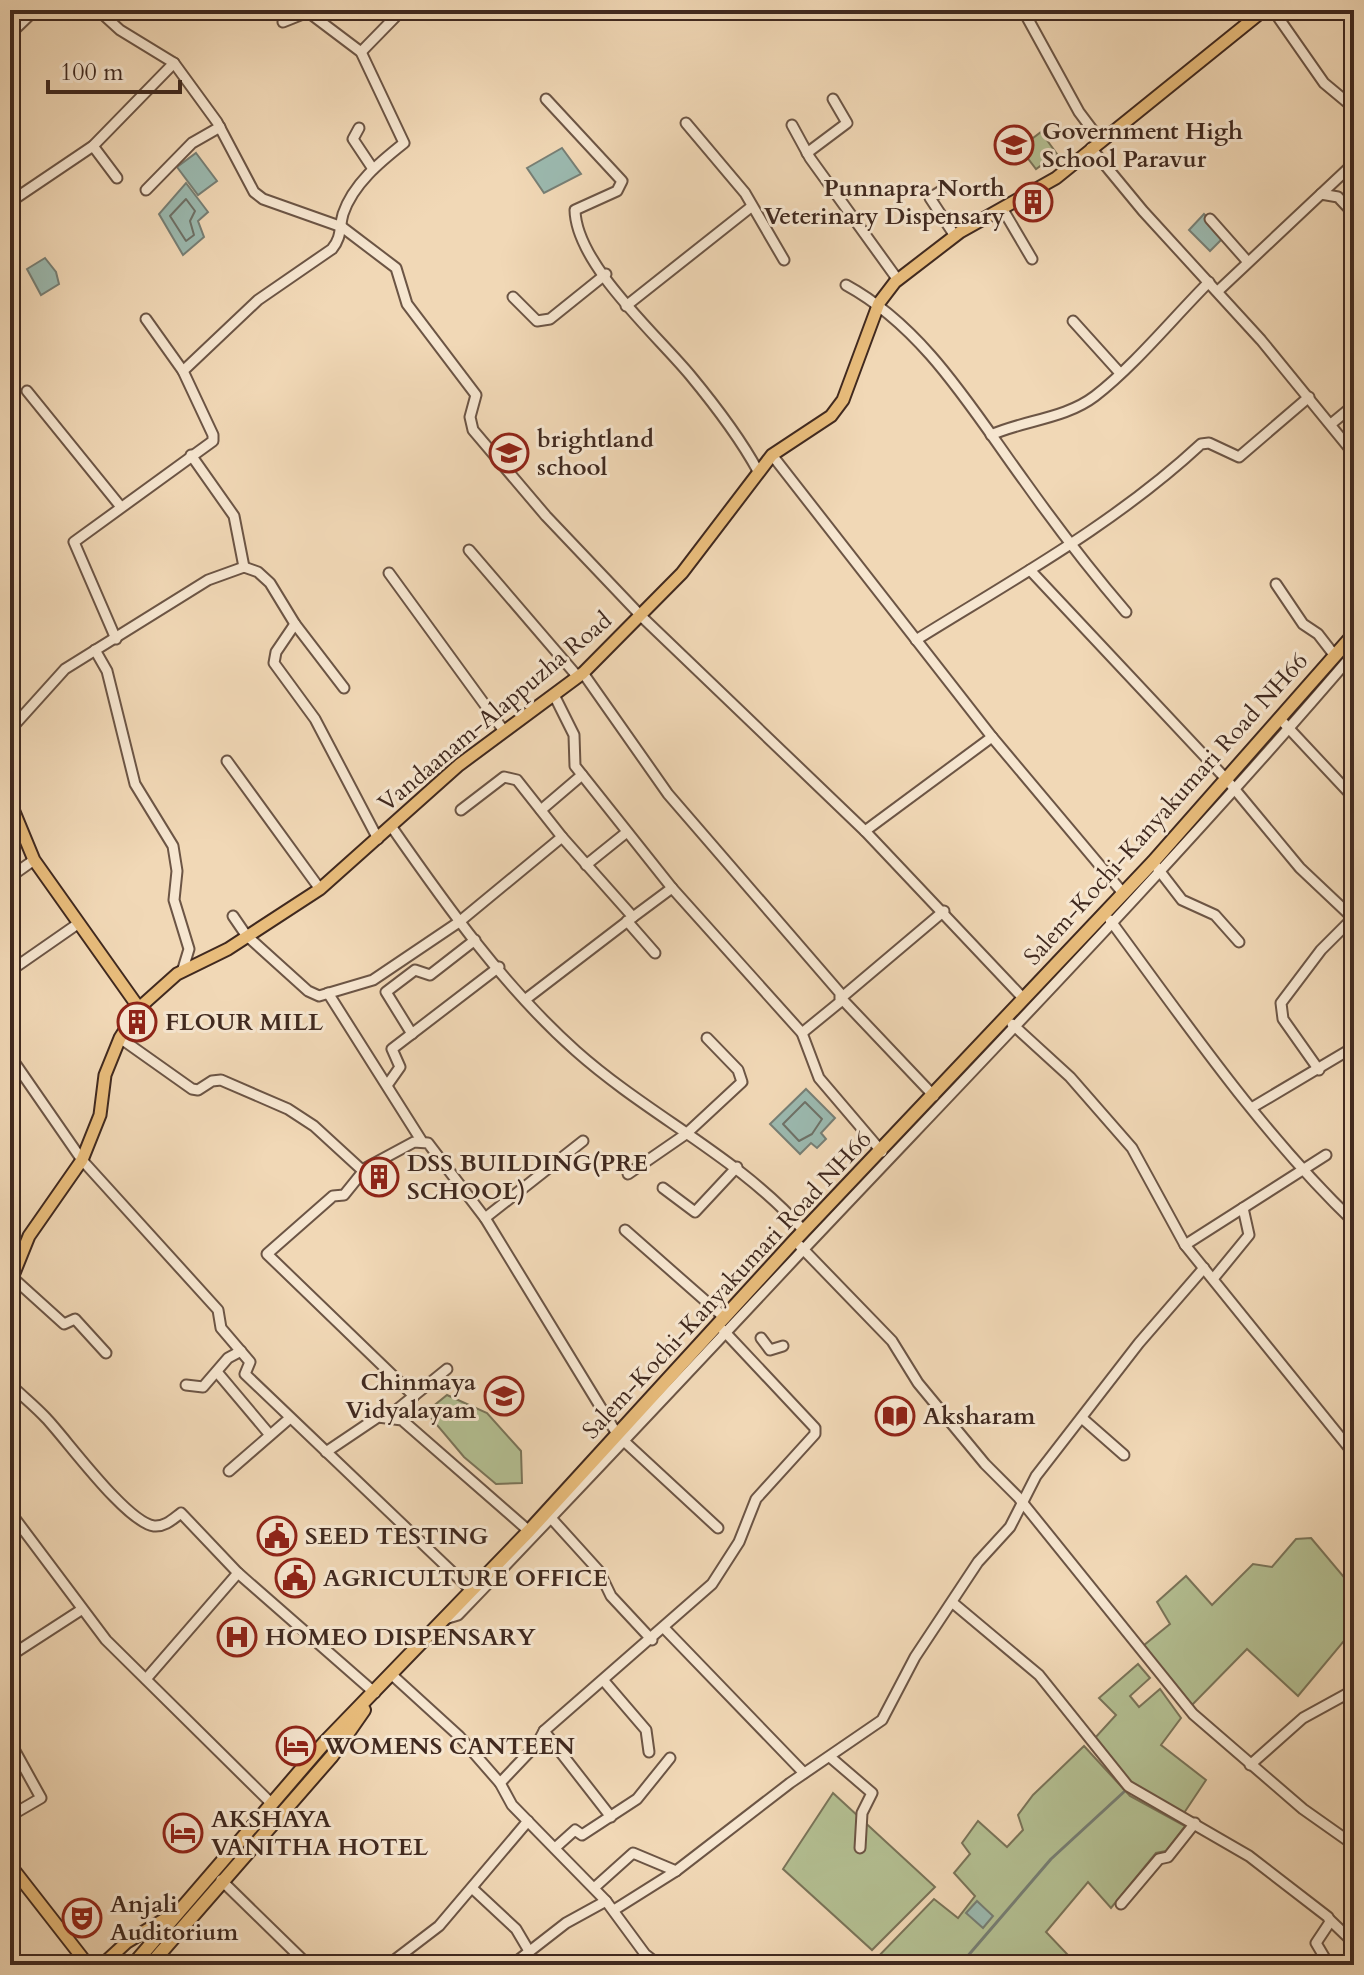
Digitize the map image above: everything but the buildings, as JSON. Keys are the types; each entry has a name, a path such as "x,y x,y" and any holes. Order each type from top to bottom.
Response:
{"highway":[{"name":"Salem-Kochi-Kanyakumari Road NH66","path":"133,1965 270,1802 373,1695 437,1622 621,1438 934,1096 1012,1023 1023,998 1108,918 1123,893 1156,866 1230,784 1354,634"},
{"path":"150,1965 332,1756 373,1695"}],"main road":[{"name":"Vandaanam-Alappuzha Road","path":"11,1280 29,1236 82,1160 100,1115 105,1075 120,1038 139,1008 182,972 228,949 320,889 378,839 413,803 580,675 642,617 682,573 772,455 818,428 843,400 879,303 898,280 955,236 1056,178 1264,10"},
{"path":"10,802 34,860 139,1008"},
{"path":"10,1865 88,1965"},
{"path":"102,1965 127,1942 175,1913"}],"street":[{"path":"10,34 35,10"},
{"path":"98,10 120,30 174,63 220,127 254,192 263,199 342,227 400,273 407,304 476,395 470,417 473,430 546,516 642,617 865,831 944,911 1023,998"},
{"path":"361,52 402,10"},
{"path":"1023,10 1096,144 1143,211 1218,291 1354,454"},
{"path":"1273,10 1324,83 1354,108"},
{"path":"183,371 258,300 332,249 340,239 355,191 373,169 404,143 361,52 308,12 283,22"},
{"path":"10,202 93,146 174,63"},
{"path":"546,99 622,181 617,191 579,205 575,212 589,251 626,306 690,374 758,471"},
{"path":"807,153 847,123 833,99"},
{"path":"686,123 745,193 784,260"},
{"path":"792,125 807,153 898,280"},
{"path":"146,190 192,143 220,127"},
{"path":"359,128 353,139 373,169"},
{"path":"93,146 117,178"},
{"path":"1218,291 1354,163"},
{"path":"941,191 930,198 955,236"},
{"path":"1321,194 1338,197 1354,214"},
{"path":"626,306 751,207"},
{"path":"1002,208 1032,259"},
{"path":"1210,219 1248,262"},
{"path":"513,297 537,321 550,319 606,274"},
{"path":"991,435 1012,425 1043,420 1093,397 1209,282"},
{"path":"846,285 879,303 920,342 1069,544 1126,612"},
{"path":"116,639 74,542 213,441 183,371 146,319"},
{"path":"1073,321 1119,372"},
{"path":"27,391 121,507"},
{"path":"916,640 1030,570 1155,486 1201,444 1209,443 1239,457 1309,397"},
{"path":"1331,424 1354,405"},
{"path":"191,455 234,516 244,567"},
{"path":"772,455 992,737 1123,893"},
{"path":"469,550 580,675 668,794 841,998 934,1096"},
{"path":"10,730 65,669 208,580 244,567 258,572 270,583 295,624 344,688"},
{"path":"1030,570 1230,784 1285,851 1354,918 1321,950 1281,1003 1283,1019 1319,1070"},
{"path":"389,573 504,731"},
{"path":"1276,584 1303,624 1318,634 1335,656"},
{"path":"295,624 276,652 274,663 315,719 378,839"},
{"path":"95,650 107,671 135,784 173,846 177,871 174,900 189,949 182,972"},
{"path":"1230,784 1291,730 1354,653"},
{"path":"554,695 572,728 572,762 672,888 802,1033 819,1078 882,1152"},
{"path":"1281,720 1354,798"},
{"path":"865,831 992,737"},
{"path":"227,761 320,889"},
{"path":"541,810 582,775"},
{"path":"461,810 504,777 517,780 655,953"},
{"path":"391,826 459,922 576,1051 686,1134 737,1167 892,1341 918,1383 1193,1714 1250,1765 1354,1845"},
{"path":"586,865 627,832"},
{"path":"233,916 246,935 308,991 319,996 373,980 459,922 562,837"},
{"path":"10,877 34,860"},
{"path":"801,1240 1012,1023 1156,866 1182,900 1215,915 1239,942"},
{"path":"526,999 672,888"},
{"path":"802,1033 944,911"},
{"path":"1108,918 1302,1169 1354,1222"},
{"path":"10,971 79,923"},
{"path":"412,1034 386,992 415,970 430,975 475,940"},
{"path":"388,1084 400,1067 392,1049 499,967"},
{"path":"328,993 421,1140 428,1143 485,1218 621,1438 718,1528"},
{"path":"1012,1023 1070,1077 1132,1148 1185,1245 1354,1454"},
{"path":"120,1038 192,1089 198,1090 212,1081 221,1080 288,1109 314,1126 356,1168 365,1169"},
{"path":"628,1174 686,1134 742,1082 738,1070 707,1038"},
{"path":"1253,1107 1354,1047"},
{"path":"10,1056 82,1160 218,1310 221,1328 250,1362 245,1374 470,1589"},
{"path":"414,1396 267,1254 333,1196 344,1195 365,1169 421,1140"},
{"path":"485,1218 583,1141"},
{"path":"1185,1245 1326,1155"},
{"path":"663,1188 695,1212 737,1167"},
{"path":"1213,1279 1249,1235 1243,1208"},
{"path":"500,1783 544,1731 665,1629 712,1584 739,1542 756,1499 816,1432 724,1326 625,1230"},
{"path":"614,1910 676,1871 804,1773 882,1720 915,1657 978,1562 1023,1507 1036,1476 1139,1343 1204,1268"},
{"path":"11,1280 64,1324 75,1319 106,1353"},
{"path":"761,1338 770,1350 783,1346"},
{"path":"186,1385 203,1387 228,1358 241,1351"},
{"path":"389,1416 447,1369"},
{"path":"217,1372 270,1435"},
{"path":"10,1384 48,1420 68,1447 130,1512 152,1526 166,1524 181,1513 238,1573 373,1695"},
{"path":"326,1452 378,1417 402,1420 529,1531"},
{"path":"229,1471 290,1418"},
{"path":"1083,1419 1124,1455"},
{"path":"437,1622 458,1615 551,1518 621,1438"},
{"path":"10,1512 81,1610 270,1802"},
{"path":"551,1518 599,1571 611,1596 652,1640"},
{"path":"146,1679 238,1573"},
{"path":"953,1603 1039,1675 1116,1775 1138,1792 1249,1856 1354,1943"},
{"path":"10,1656 81,1610"},
{"path":"665,1629 804,1773"},
{"path":"391,1674 459,1736 500,1783 503,1794 606,1901 645,1954 659,1965"},
{"path":"604,1681 646,1730 650,1738 649,1752"},
{"path":"1250,1765 1303,1718 1353,1693"},
{"path":"544,1731 611,1817"},
{"path":"10,1742 41,1798 10,1816"},
{"path":"830,1757 872,1793 862,1813 860,1848"},
{"path":"555,1848 575,1830 582,1835 637,1799 670,1758"},
{"path":"388,1965 439,1926 528,1821"},
{"path":"1121,1904 1159,1859 1168,1857 1195,1823"},
{"path":"594,1888 633,1853 676,1871"},
{"path":"221,1880 308,1965"},
{"path":"472,1888 516,1929 529,1951"},
{"path":"512,1965 566,1923 606,1901"},
{"path":"1329,1965 1316,1943 1330,1920"}],"green space":[{"path":"1041,132 1057,154 1036,169 1020,148"},
{"path":"447,1395 487,1413 521,1451 522,1483 496,1484 464,1457 426,1412"},
{"path":"1311,1538 1354,1589 1354,1629 1298,1696 1247,1649 1192,1705 1143,1646 1170,1624 1157,1602 1186,1576 1212,1605 1253,1564 1272,1567 1296,1539"},
{"path":"1138,1664 1150,1678 1130,1696 1139,1707 1160,1689 1181,1718 1161,1745 1206,1780 1184,1813 1133,1785 1094,1739 1116,1715 1099,1698"},
{"path":"1084,1746 1130,1796 1185,1826 1166,1851 1156,1853 1111,1908 1088,1882 1046,1932 1067,1954 1057,1965 1037,1965 1029,1959 1024,1965 870,1965 934,1899 958,1918 975,1896 954,1873 970,1854 962,1843 978,1821 1007,1847 1023,1830 1018,1815 1033,1795"},
{"path":"833,1793 935,1887 872,1950 783,1869"}],"water":[{"path":"562,148 581,174 544,193 527,168"},
{"path":"196,153 217,181 198,195 177,167"},
{"path":"186,183 208,212 198,221 204,237 183,255 159,214"},
{"path":"1204,214 1226,235 1210,251 1189,230"},
{"path":"45,258 56,272 59,284 41,295 27,269"},
{"path":"806,1089 835,1118 821,1133 826,1139 817,1148 811,1143 800,1154 770,1124"},
{"path":"977,1901 993,1916 983,1928 966,1913"}],"waterway":[{"path":"960,1965 1051,1859 1126,1790"}],"place":[{"name":"Government High School Paravur","path":"1014,145"},
{"name":"Punnapra North Veterinary Dispensary","path":"1033,202"},
{"name":"brightland school","path":"509,453"},
{"name":"FLOUR MILL","path":"137,1022"},
{"name":"DSS BUILDING(PRE SCHOOL)","path":"379,1177"},
{"name":"Chinmaya Vidyalayam","path":"504,1396"},
{"name":"Aksharam","path":"895,1416"},
{"name":"SEED TESTING","path":"277,1536"},
{"name":"AGRICULTURE OFFICE","path":"295,1578"},
{"name":"HOMEO DISPENSARY","path":"237,1637"},
{"name":"WOMENS CANTEEN","path":"296,1746"},
{"name":"AKSHAYA VANITHA HOTEL","path":"183,1833"},
{"name":"Anjali Auditorium","path":"82,1918"}]}
